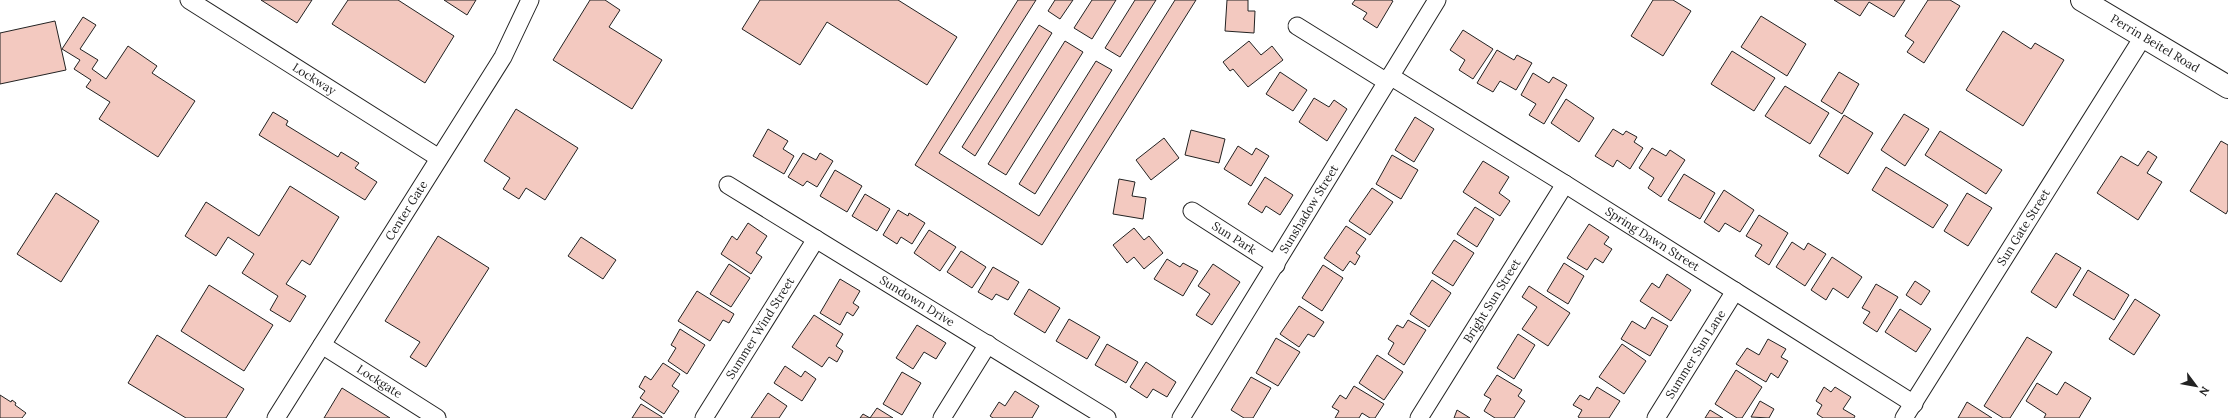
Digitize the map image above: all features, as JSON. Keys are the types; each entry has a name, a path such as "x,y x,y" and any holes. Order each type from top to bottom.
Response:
{"main road":[{"name":"Perrin Beitel Road","path":"2082,0 2228,87"}],"street":[{"name":"Lockway","path":"189,0 439,158"},
{"name":"Center Gate","path":"276,418 503,57 530,0"},
{"name":"Sunshadow Street","path":"1181,418 1437,0"},
{"name":"Spring Dawn Street","path":"1297,26 1565,184 1914,404"},
{"name":"Sun Gate Street","path":"1904,418 2144,37"},
{"name":"Bright Sun Street","path":"1419,418 1565,184"},
{"name":"Sundown Drive","path":"728,185 1107,418"},
{"name":"Sun Park","path":"1192,211 1276,265"},
{"name":"Summer Wind Street","path":"704,418 816,239"},
{"name":"Summer Sun Lane","path":"1656,418 1735,291"},
{"path":"942,418 988,344"},
{"name":"Lockgate","path":"322,345 437,418"}],"building":[{"path":"261,0 312,0 297,23"},
{"path":"348,0 398,0 454,36 425,83 332,24"},
{"path":"444,0 476,0 467,15"},
{"path":"590,0 605,0 620,10 609,27 662,60 632,109 553,60"},
{"path":"760,0 898,0 957,37 927,85 827,22 800,65 742,29"},
{"path":"1018,0 1036,0 939,153 1039,216 1175,0 1196,0 1042,245 915,165"},
{"path":"1055,0 1073,0 1060,19 1048,11"},
{"path":"1092,0 1116,0 1092,39 1074,28"},
{"path":"1135,0 1156,0 1120,57 1105,48"},
{"path":"1227,0 1248,0 1248,11 1255,11 1254,33 1225,31"},
{"path":"1355,0 1393,1 1377,28 1363,19 1367,13 1352,4"},
{"path":"1653,0 1673,0 1691,11 1663,56 1631,36"},
{"path":"1834,0 1905,0 1894,17 1869,2 1860,16"},
{"path":"1928,0 1950,0 1960,6 1924,63 1907,52 1914,42 1905,36"},
{"path":"1761,16 1806,44 1787,76 1741,47"},
{"path":"83,17 96,25 80,49 98,60 92,69 106,79 128,46 157,66 152,73 195,101 158,157 99,119 110,102 86,87 91,80 74,69 80,60 62,49"},
{"path":"55,21 66,70 0,84 0,33"},
{"path":"1039,25 1052,33 975,156 962,147"},
{"path":"1463,30 1493,49 1473,79 1459,70 1465,60 1450,50"},
{"path":"2003,31 2031,49 2035,43 2064,60 2023,126 1966,90"},
{"path":"1065,41 1083,52 1006,175 988,164"},
{"path":"1249,41 1261,55 1272,46 1283,60 1248,87 1233,69 1230,71 1223,62"},
{"path":"1497,50 1514,60 1517,55 1532,63 1516,90 1500,81 1493,92 1477,83"},
{"path":"1732,51 1775,78 1754,111 1711,84"},
{"path":"1096,61 1112,70 1035,194 1019,184"},
{"path":"1280,72 1307,90 1293,111 1266,94"},
{"path":"1839,72 1859,84 1842,114 1821,101"},
{"path":"1533,73 1549,83 1553,77 1567,85 1544,124 1529,115 1536,104 1521,95"},
{"path":"1785,86 1829,113 1810,144 1765,116"},
{"path":"1314,98 1329,107 1334,100 1347,109 1327,141 1299,122"},
{"path":"1566,99 1594,118 1579,142 1551,123"},
{"path":"516,109 578,148 545,200 526,188 519,199 503,189 510,178 484,161"},
{"path":"273,112 288,121 286,125 338,157 341,152 359,163 355,168 377,182 365,200 259,135"},
{"path":"1904,114 1929,129 1905,166 1881,150"},
{"path":"1844,115 1873,133 1848,174 1819,156"},
{"path":"1415,117 1434,129 1414,162 1395,150"},
{"path":"768,129 788,141 783,149 794,156 784,174 753,156"},
{"path":"1613,129 1623,135 1626,131 1637,137 1634,142 1643,148 1630,169 1617,160 1613,167 1595,156"},
{"path":"1191,130 1225,139 1219,163 1185,155"},
{"path":"1940,131 2002,170 1986,194 1925,155"},
{"path":"1164,138 1179,158 1151,180 1136,160"},
{"path":"2221,141 2228,145 2228,210 2226,214 2190,191"},
{"path":"1238,146 1252,155 1256,148 1269,156 1251,186 1224,169"},
{"path":"1652,148 1666,156 1670,150 1685,160 1661,197 1648,188 1654,178 1639,168"},
{"path":"2148,151 2157,157 2147,173 2162,182 2138,220 2097,193 2121,156 2138,166"},
{"path":"803,153 816,160 820,153 833,161 817,187 807,181 803,186 788,177"},
{"path":"1392,155 1418,170 1401,199 1376,184"},
{"path":"1483,161 1509,177 1499,193 1510,201 1500,216 1463,192"},
{"path":"1886,167 1948,205 1933,228 1872,190"},
{"path":"835,170 862,186 847,212 820,196"},
{"path":"1684,174 1715,193 1700,219 1668,200"},
{"path":"1265,177 1293,195 1280,215 1266,206 1262,213 1248,204"},
{"path":"1119,179 1135,182 1132,196 1146,198 1143,219 1113,214"},
{"path":"290,186 339,217 310,265 302,260 286,284 306,296 290,322 270,310 278,296 242,273 254,254 228,237 216,256 185,236 206,202 259,236"},
{"path":"1372,188 1393,202 1370,235 1349,221"},
{"path":"1724,190 1754,210 1740,232 1725,223 1719,232 1704,222"},
{"path":"56,193 99,221 61,282 17,254"},
{"path":"1967,193 1992,208 1968,246 1944,231"},
{"path":"865,194 890,209 877,231 852,216"},
{"path":"1475,207 1494,219 1477,247 1457,234"},
{"path":"898,210 908,216 909,213 925,223 912,244 901,237 897,244 883,235"},
{"path":"1759,215 1788,233 1769,265 1755,256 1762,245 1746,236"},
{"path":"748,223 767,236 756,253 762,257 751,274 721,254 732,236 737,240"},
{"path":"1589,224 1609,237 1604,244 1612,249 1603,263 1595,258 1587,270 1567,258"},
{"path":"1346,226 1366,239 1356,253 1360,256 1355,265 1350,261 1343,271 1324,258"},
{"path":"1134,228 1144,240 1149,236 1163,253 1144,269 1134,257 1127,263 1113,245"},
{"path":"929,230 956,247 940,271 914,253"},
{"path":"438,236 489,268 426,367 410,357 420,342 385,321"},
{"path":"581,237 616,260 603,279 568,256"},
{"path":"1454,240 1474,253 1453,286 1432,273"},
{"path":"1792,242 1804,250 1808,243 1826,254 1805,286 1776,267"},
{"path":"961,251 986,267 972,288 947,272"},
{"path":"2056,253 2081,268 2056,308 2031,292"},
{"path":"1832,257 1862,277 1848,298 1833,288 1826,300 1811,290"},
{"path":"1167,259 1180,267 1183,263 1198,271 1183,296 1154,279"},
{"path":"1564,263 1584,276 1568,304 1547,291"},
{"path":"729,264 750,278 731,307 710,294"},
{"path":"1213,264 1240,282 1212,325 1196,315 1210,294 1198,286"},
{"path":"1323,265 1343,278 1322,311 1302,298"},
{"path":"993,267 1019,282 1008,300 996,294 992,300 978,292"},
{"path":"2088,270 2129,295 2114,320 2073,295"},
{"path":"1667,274 1691,290 1671,321 1640,301 1652,283 1659,288"},
{"path":"840,279 860,291 853,303 859,307 853,316 847,312 840,325 820,313"},
{"path":"1432,280 1451,293 1429,327 1410,314"},
{"path":"1915,281 1930,291 1921,305 1906,295"},
{"path":"1876,284 1898,297 1877,332 1863,323 1870,312 1862,308"},
{"path":"209,285 273,325 244,371 181,331"},
{"path":"1529,286 1570,313 1548,346 1522,329 1537,307 1522,297"},
{"path":"1029,289 1060,308 1045,333 1014,314"},
{"path":"697,291 734,314 729,323 723,320 710,341 678,321"},
{"path":"2135,299 2160,315 2134,355 2109,339"},
{"path":"1299,306 1324,322 1314,337 1308,334 1299,347 1280,334"},
{"path":"1900,309 1931,329 1916,352 1885,332"},
{"path":"814,315 843,334 836,346 843,351 837,362 829,357 822,367 792,347"},
{"path":"1652,317 1668,326 1650,356 1621,339 1632,321 1645,329"},
{"path":"1069,319 1100,337 1087,359 1056,341"},
{"path":"1408,320 1426,330 1404,365 1388,354 1394,343 1388,339 1397,325 1403,328"},
{"path":"917,325 946,343 936,359 924,352 913,369 896,358"},
{"path":"680,329 705,345 687,374 668,361 676,348 671,345"},
{"path":"1518,334 1535,345 1514,379 1497,368"},
{"path":"157,335 244,389 226,418 186,418 128,383"},
{"path":"2027,337 2052,352 2010,418 2003,418 1984,406"},
{"path":"1276,338 1300,352 1278,386 1256,373"},
{"path":"1768,339 1786,349 1781,357 1788,361 1778,378 1771,373 1766,382 1736,364 1747,348 1759,355"},
{"path":"1107,344 1138,362 1126,383 1095,365"},
{"path":"1622,344 1646,361 1624,394 1599,377"},
{"path":"1377,355 1403,372 1384,400 1359,383"},
{"path":"1146,362 1176,382 1167,397 1153,389 1147,398 1130,387"},
{"path":"663,363 680,374 672,386 679,391 664,414 640,398 645,391 639,387 645,376 651,380"},
{"path":"785,366 801,377 805,371 816,379 802,401 774,383"},
{"path":"1736,370 1762,387 1742,418 1737,418 1715,404"},
{"path":"902,372 921,383 902,415 883,404"},
{"path":"1497,375 1522,390 1518,396 1525,401 1514,418 1495,418 1484,411 1491,399 1484,395"},
{"path":"1251,377 1271,388 1253,418 1244,418 1231,410"},
{"path":"2065,382 2091,398 2079,418 2044,418 2046,414 2026,401 2037,383 2057,395"},
{"path":"1354,386 1384,404 1375,418 1370,418 1362,413 1359,418 1335,418 1339,411 1332,407 1340,395 1346,399"},
{"path":"1597,387 1620,401 1609,418 1578,417 1582,410 1573,405 1580,395 1589,400"},
{"path":"1824,387 1831,392 1835,387 1851,397 1843,409 1855,416 1854,418 1823,418 1817,414 1822,405 1816,401"},
{"path":"342,388 390,418 324,418"},
{"path":"1015,391 1039,406 1032,418 993,418 990,416 999,402 1005,406"},
{"path":"768,393 787,406 779,418 751,418"},
{"path":"0,395 11,402 12,400 16,403 15,405 26,413 22,418 0,418"},
{"path":"1760,401 1774,409 1769,418 1751,417"},
{"path":"1967,402 1992,418 1958,418"},
{"path":"641,404 662,417 662,418 632,418"},
{"path":"877,408 893,418 870,418"},
{"path":"1457,410 1470,418 1454,418"},
{"path":"1710,410 1723,418 1705,418"},
{"path":"863,414 870,418 860,418"}]}
